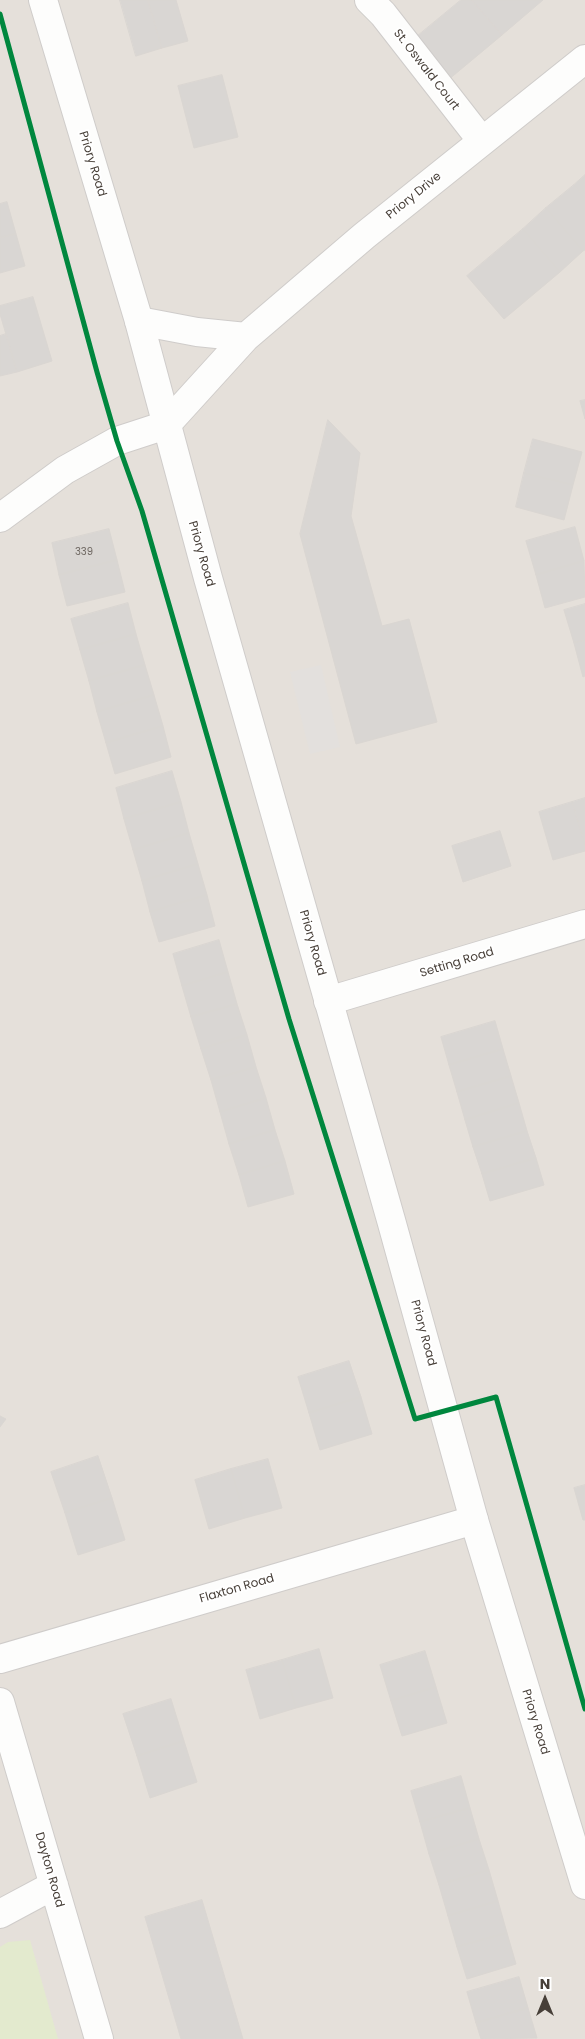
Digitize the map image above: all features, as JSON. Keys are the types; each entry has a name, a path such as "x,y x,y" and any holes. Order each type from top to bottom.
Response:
{"street":[{"name":"Priory Road","path":"43,0 138,321 474,1520 585,1885"},
{"name":"St. Oswald Court","path":"369,0 482,141"},
{"name":"Priory Drive","path":"166,425 246,336 364,236 585,59"},
{"path":"138,321 197,332 246,336"},
{"path":"0,518 65,470 110,445 166,425"},
{"name":"Setting Road","path":"328,1002 585,924"},
{"name":"Flaxton Road","path":"0,1659 474,1520"},
{"name":"Dayton Road","path":"0,1702 99,2039"},
{"path":"0,1914 54,1885"}],"shaded area":[{"path":"0,0 585,0 585,2039 0,2039"},
{"path":"321,665 340,747 310,754 290,672"}],"green space":[{"path":"30,1940 58,2039 0,2039 0,1947 8,1942"}],"building":[{"path":"120,0 148,0 162,48 136,56"},
{"path":"148,0 176,0 188,41 162,48"},
{"path":"461,0 472,0 502,35 448,80 414,39"},
{"path":"472,0 543,0 502,35"},
{"path":"222,75 238,137 194,148 178,86"},
{"path":"585,175 585,198 574,185"},
{"path":"574,185 585,198 585,250 583,251 546,208"},
{"path":"7,202 16,234 0,238 0,204"},
{"path":"546,208 583,251 560,272 523,229"},
{"path":"523,229 560,272 504,319 467,276"},
{"path":"16,234 25,266 0,273 0,238"},
{"path":"33,297 52,361 17,372 0,314 0,306"},
{"path":"6,334 17,372 0,376 0,336"},
{"path":"585,400 585,419 580,401"},
{"path":"328,420 360,453 351,516 382,626 409,619 437,722 356,744 300,534"},
{"path":"533,439 582,452 573,485 524,473"},
{"path":"524,473 573,485 564,520 516,507"},
{"path":"575,527 584,561 536,575 526,541"},
{"path":"109,529 117,560 59,575 52,543"},
{"path":"117,560 125,592 67,606 59,575"},
{"path":"584,561 585,597 545,608 536,575"},
{"path":"128,603 136,634 80,650 71,619"},
{"path":"585,604 585,640 574,643 564,610"},
{"path":"136,634 145,665 89,681 80,650"},
{"path":"585,640 585,676 583,677 574,643"},
{"path":"145,665 154,695 97,712 89,681"},
{"path":"154,695 163,726 106,743 97,712"},
{"path":"163,726 171,757 115,774 106,743"},
{"path":"172,771 181,802 124,819 116,788"},
{"path":"585,798 585,845 572,802"},
{"path":"181,802 189,833 133,850 124,819"},
{"path":"572,802 585,845 585,851 553,860 539,812"},
{"path":"500,831 511,866 463,882 452,846"},
{"path":"189,833 198,864 142,881 133,850"},
{"path":"198,864 207,895 150,912 142,881"},
{"path":"207,895 215,926 159,942 150,912"},
{"path":"219,940 228,972 182,986 173,954"},
{"path":"228,972 237,1004 191,1017 182,986"},
{"path":"237,1004 247,1035 201,1049 191,1017"},
{"path":"495,1021 503,1049 449,1065 441,1037"},
{"path":"247,1035 256,1067 211,1080 201,1049"},
{"path":"503,1049 511,1076 457,1092 449,1065"},
{"path":"256,1067 266,1098 220,1112 211,1080"},
{"path":"511,1076 519,1103 465,1120 457,1092"},
{"path":"266,1098 275,1130 229,1144 220,1112"},
{"path":"519,1103 527,1131 473,1147 465,1120"},
{"path":"275,1130 285,1161 239,1175 229,1144"},
{"path":"527,1131 536,1158 482,1174 473,1147"},
{"path":"536,1158 544,1185 490,1201 482,1174"},
{"path":"285,1161 294,1194 248,1207 239,1175"},
{"path":"349,1361 361,1397 309,1413 298,1377"},
{"path":"361,1397 372,1434 320,1450 309,1413"},
{"path":"0,1416 6,1419 0,1427"},
{"path":"98,1456 112,1498 65,1513 51,1472"},
{"path":"268,1459 282,1508 245,1518 231,1469"},
{"path":"231,1469 245,1518 209,1529 195,1480"},
{"path":"585,1485 585,1520 583,1520 574,1488"},
{"path":"112,1498 125,1540 78,1555 65,1513"},
{"path":"319,1649 333,1698 296,1708 282,1660"},
{"path":"425,1651 436,1687 391,1701 380,1665"},
{"path":"282,1660 296,1708 260,1719 246,1670"},
{"path":"436,1687 447,1723 402,1736 391,1701"},
{"path":"171,1699 184,1741 137,1756 123,1714"},
{"path":"184,1741 197,1782 150,1798 137,1756"},
{"path":"461,1776 470,1808 420,1822 411,1791"},
{"path":"470,1808 479,1839 429,1854 420,1822"},
{"path":"479,1839 489,1870 439,1885 429,1854"},
{"path":"489,1870 498,1901 448,1916 439,1885"},
{"path":"202,1900 243,2039 181,2039 145,1917"},
{"path":"498,1901 507,1933 457,1947 448,1916"},
{"path":"507,1933 516,1964 467,1979 457,1947"},
{"path":"519,1977 528,2008 476,2023 467,1992"},
{"path":"528,2008 537,2038 481,2039 476,2023"}],"cycle path":[{"path":"0,14 117,441 142,511 289,1019 415,1419 496,1397 585,1709"}]}
